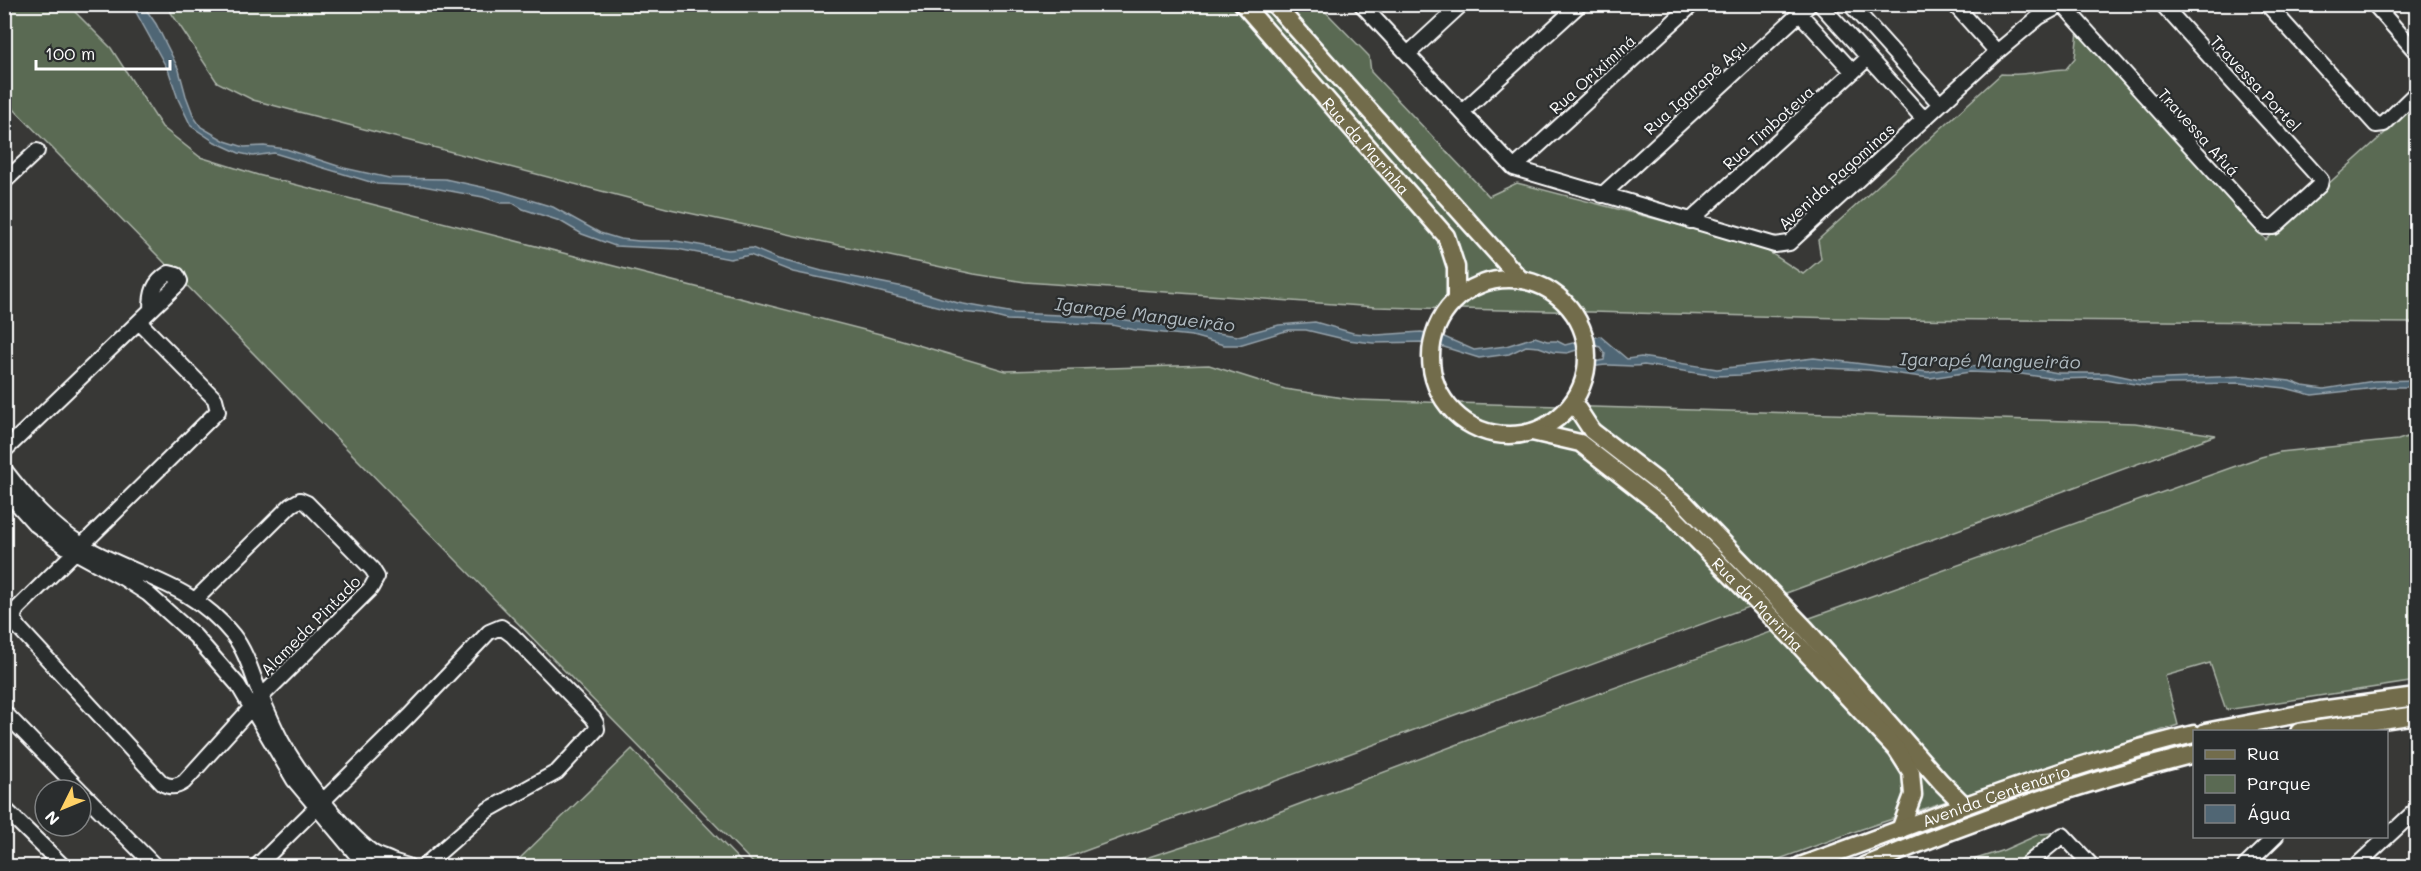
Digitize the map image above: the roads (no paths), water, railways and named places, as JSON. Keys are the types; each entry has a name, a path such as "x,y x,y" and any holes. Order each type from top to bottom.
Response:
{"main road":[{"name":"Rua da Marinha","path":"1243,4 1446,236 1456,267 1456,299"},
{"name":"Rua da Marinha","path":"1274,4 1521,280"},
{"path":"1503,279 1521,280 1553,293 1577,319 1584,335 1587,352 1586,370 1582,387 1573,402 1548,426 1514,436 1497,435 1464,422 1449,409 1434,382 1431,345 1444,312 1456,299 1486,282 1503,279"},
{"name":"Rua da Marinha","path":"1573,402 1592,431 1683,501 1805,628 1964,805"},
{"name":"Rua da Marinha","path":"1532,432 1581,443 1671,514 1897,750 1911,772 1913,795 1900,830"},
{"path":"2215,730 2320,710 2416,697"},
{"path":"2313,730 2416,715"},
{"name":"Avenida Centenário","path":"1800,867 2042,777 2193,734"},
{"name":"Avenida Centenário","path":"1864,867 2068,790 2193,754"},
{"path":"1878,867 1892,855"}],"street":[{"path":"1361,4 1514,168"},
{"path":"1408,54 1462,4"},
{"path":"1462,112 1580,4"},
{"name":"Rua Oriximiná","path":"1514,168 1693,4"},
{"path":"1820,4 1923,118"},
{"path":"1850,4 1940,104"},
{"path":"1954,4 1998,52"},
{"name":"Avenida Pagominas","path":"2039,17 2047,4"},
{"name":"Travessa Portel","path":"2162,4 2319,176 2321,180 2319,185"},
{"path":"2267,4 2376,125 2384,124 2416,93"},
{"path":"2374,4 2416,52"},
{"name":"Avenida Pagominas","path":"1514,168 1690,221 1775,244 1789,243 1923,118 1998,52 2039,17 2063,5"},
{"name":"Travessa Afuá","path":"2063,5 2264,227 2274,227 2319,185"},
{"path":"1805,9 1853,72"},
{"name":"Rua Igarapé Açu","path":"1602,195 1805,9"},
{"name":"Rua Timboteua","path":"1690,221 1868,58"},
{"path":"5,180 37,151"},
{"path":"4,451 151,310"},
{"path":"139,322 215,399 218,411 17,609 14,620 162,783 174,787 184,782 261,697"},
{"path":"4,469 41,514 78,548 176,587 221,620 240,645 281,741 320,804 366,867"},
{"path":"4,489 35,524 78,548 148,594 171,614 218,661 238,685 273,748 294,780 372,852 408,867"},
{"name":"Alameda Pintado","path":"195,600 291,505 300,500 307,503 375,573 376,580 371,588 261,697"},
{"path":"257,867 489,632 498,628 504,629 593,718 597,729 557,772 488,810 424,867"},
{"path":"4,712 69,778"},
{"path":"93,802 155,867"},
{"path":"4,808 63,867"},
{"path":"2388,837 2416,810"},
{"path":"2033,864 2063,834 2091,865"},
{"path":"2245,867 2275,838"},
{"path":"2356,867 2387,838"},
{"path":"379,867 392,861"}],"water":[{"path":"132,5 143,5 156,24 179,70 194,117 201,127 225,141 244,147 264,146 286,149 344,168 389,178 445,179 500,191 553,207 600,233 620,239 676,241 728,250 752,248 778,259 822,271 904,287 958,303 1014,313 1105,317 1238,336 1279,325 1315,322 1353,333 1377,335 1421,332 1442,336 1474,350 1506,346 1535,337 1557,341 1565,345 1600,336 1627,359 1641,357 1717,369 1814,358 1928,372 1965,366 2026,367 2058,373 2107,373 2140,380 2244,376 2290,381 2303,386 2324,389 2374,381 2416,380 2416,387 2385,387 2312,395 2285,388 2240,383 2147,386 2098,378 2056,379 2021,374 1970,372 1930,378 1869,370 1800,367 1716,376 1644,365 1608,365 1587,370 1594,362 1604,360 1605,354 1600,347 1593,345 1567,353 1526,346 1509,354 1479,358 1428,342 1373,343 1348,340 1306,330 1289,330 1239,345 1224,345 1192,336 1135,330 1112,325 1007,320 984,314 960,312 793,272 750,255 730,259 677,249 615,246 513,203 501,203 483,197 423,186 377,184 274,153 253,156 239,153 215,142 191,126 178,99 169,72"}],"water label":[{"name":"Igarapé Mangueirão","path":"1145,314"},
{"name":"Igarapé Mangueirão","path":"1990,360"}]}
